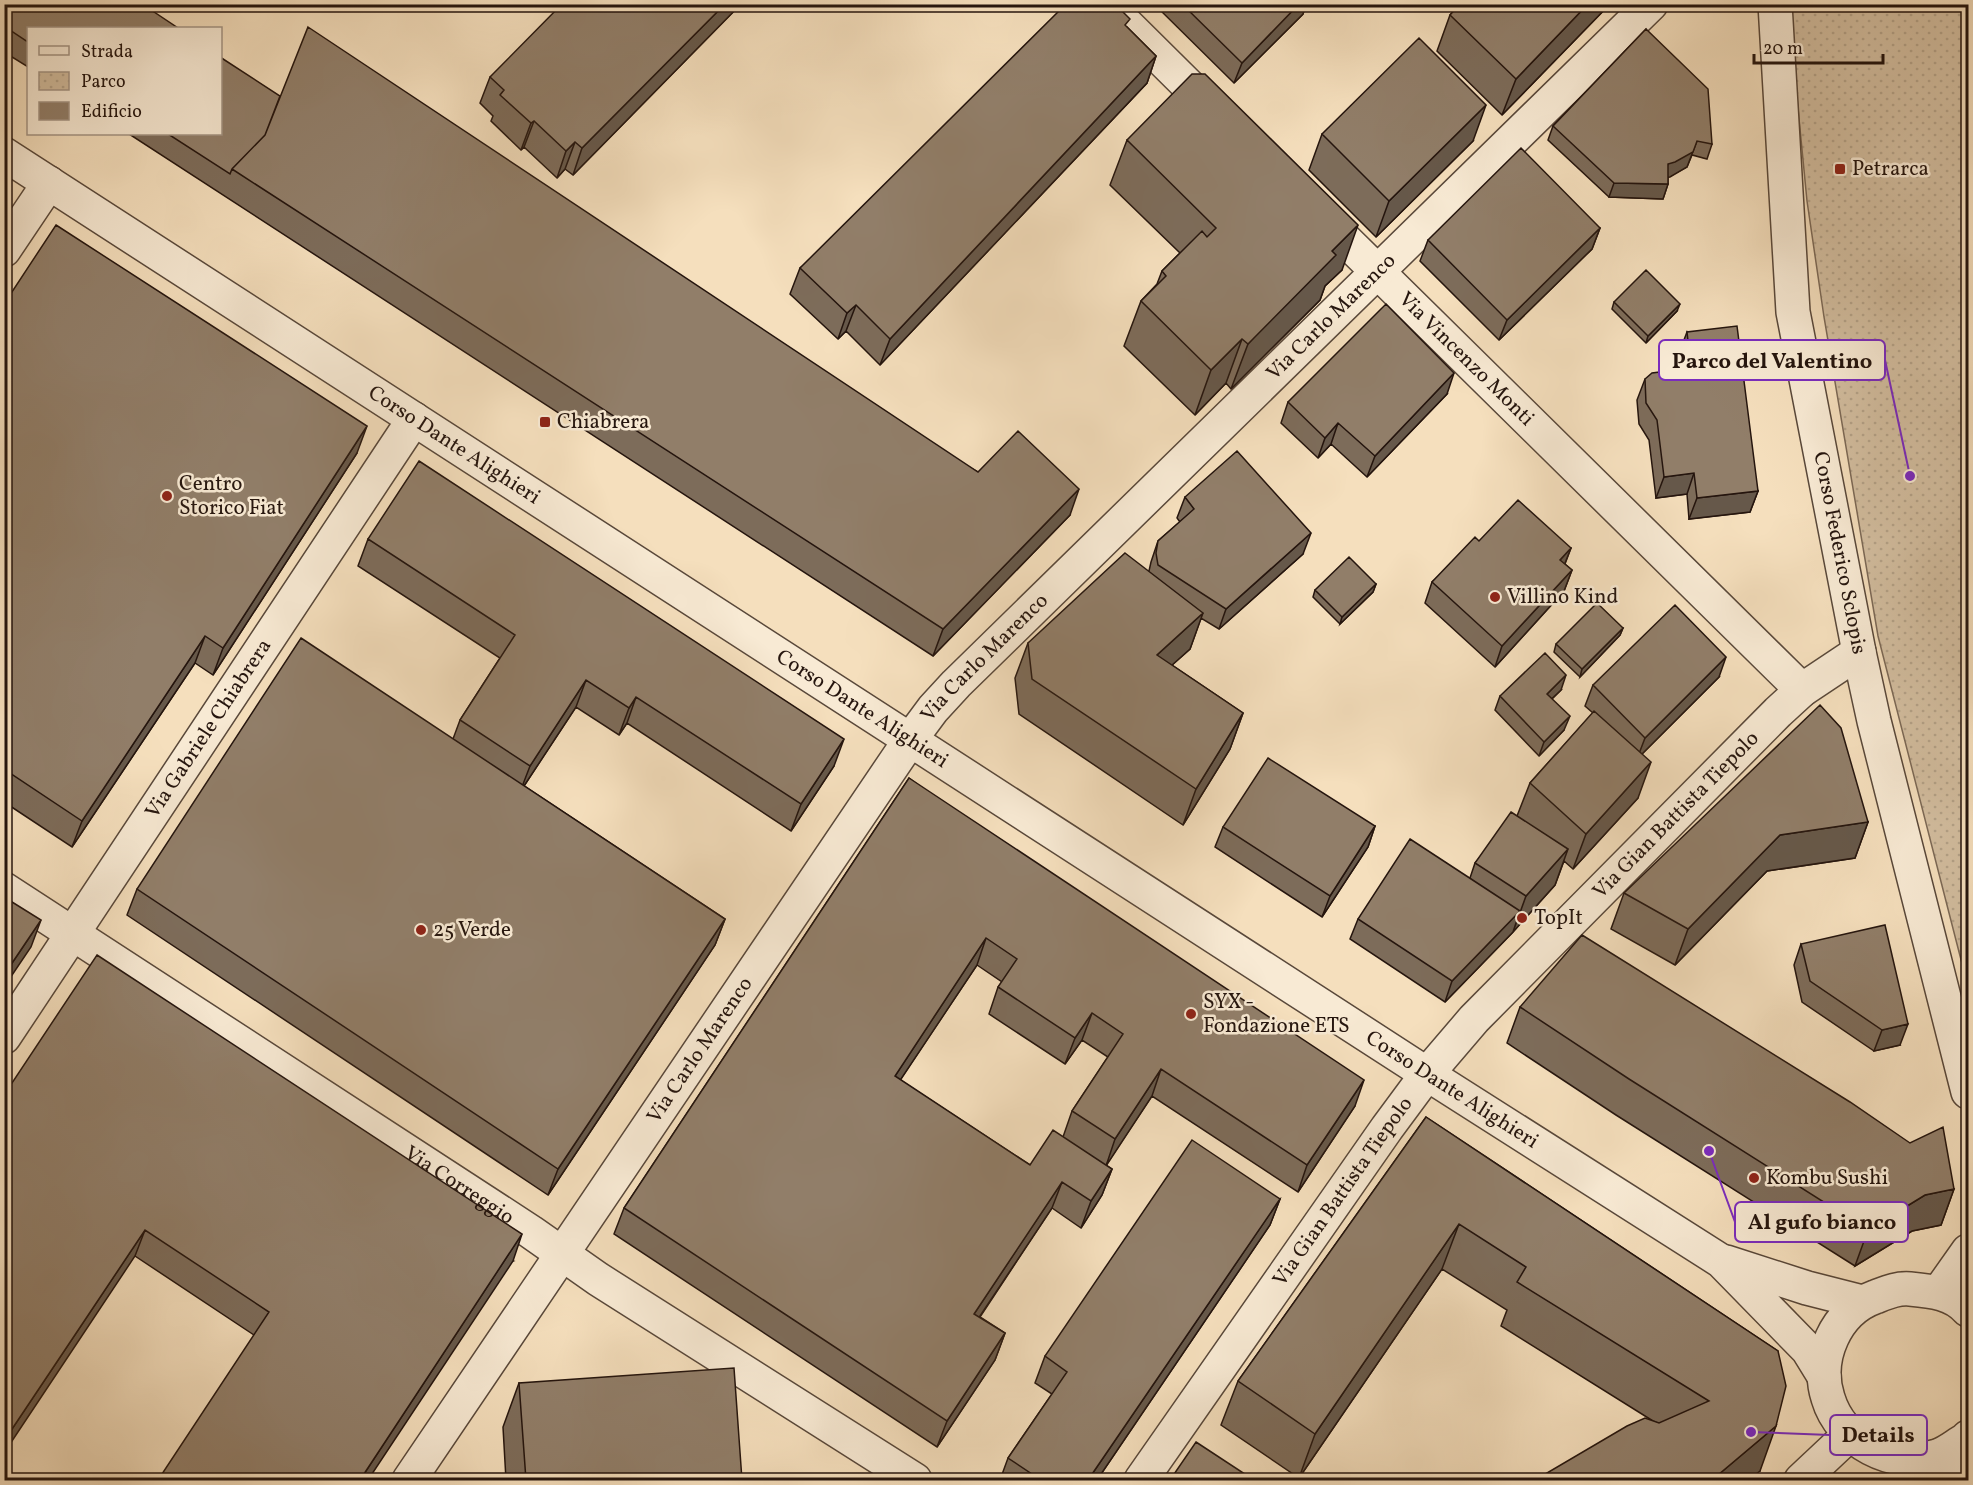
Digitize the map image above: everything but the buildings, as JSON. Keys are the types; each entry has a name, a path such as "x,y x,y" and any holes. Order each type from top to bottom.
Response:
{"street":[{"path":"1106,4 1238,135"},
{"name":"Via Carlo Marenco","path":"409,1480 933,709 1651,4"},
{"name":"Corso Federico Sclopis","path":"1775,4 1793,312 1859,652 1877,733 1968,1092"},
{"name":"Corso Dante Alighieri","path":"4,154 1427,1074 1721,1261 1808,1350 1824,1377"},
{"path":"4,250 49,183"},
{"name":"Via Vincenzo Monti","path":"1296,192 1802,690"},
{"name":"Via Gabriele Chiabrera","path":"4,1037 414,419"},
{"name":"Via Gian Battista Tiepolo","path":"1141,1480 1380,1138 1427,1074 1482,1010 1778,712 1802,690 1859,652"},
{"name":"Via Correggio","path":"4,889 562,1253 598,1279 915,1480"},
{"path":"1939,1292 1968,1251"},
{"name":"Corso Dante Alighieri","path":"1721,1261 1807,1288 1862,1302"},
{"path":"1968,1310 1965,1306 1939,1292 1899,1288 1862,1302 1846,1316 1833,1334 1826,1354 1824,1377 1827,1398 1837,1417 1850,1434 1876,1452 1907,1460 1938,1456 1968,1437"},
{"path":"1801,1480 1850,1434"},
{"path":"1938,1456 1968,1469"}],"green space":[{"path":"1788,5 1968,5 1968,987 1878,636 1824,317 1807,201"}],"place":[{"name":"Petrarca","path":"1840,169"},
{"name":"Chiabrera","path":"545,422"},
{"name":"Parco del Valentino","path":"1910,476"},
{"name":"Centro Storico Fiat","path":"167,496"},
{"name":"Villino Kind","path":"1495,597"},
{"name":"TopIt","path":"1522,918"},
{"name":"25 Verde","path":"421,930"},
{"name":"SYX - Fondazione ETS","path":"1191,1014"},
{"name":"Al gufo bianco","path":"1709,1151"},
{"name":"Kombu Sushi","path":"1754,1178"},
{"name":"Details","path":"1751,1432"}]}
